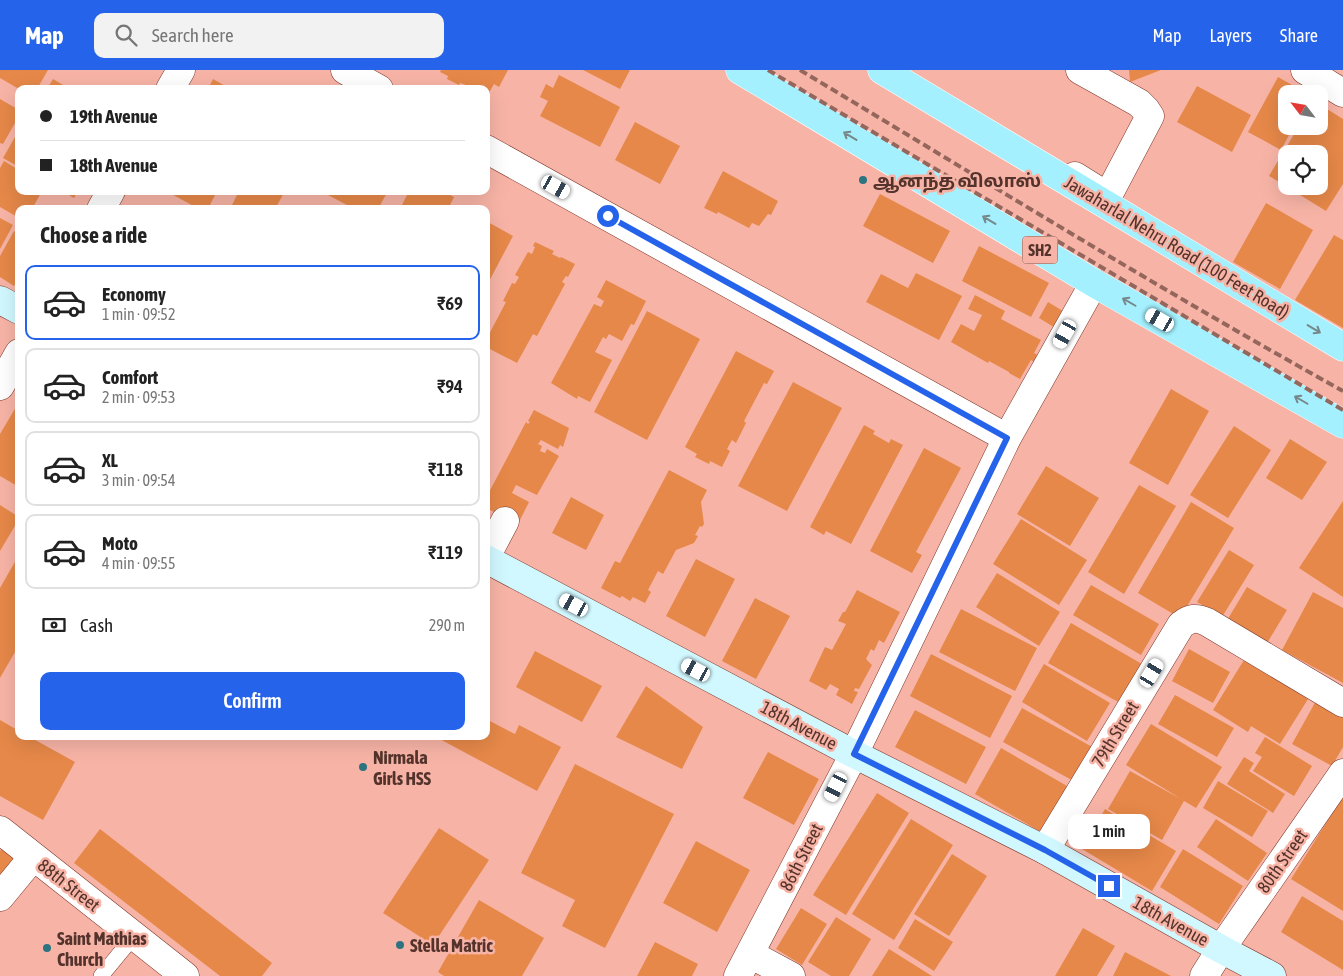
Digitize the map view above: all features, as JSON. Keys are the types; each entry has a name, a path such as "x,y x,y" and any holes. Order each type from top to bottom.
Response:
{"main road":[{"name":"SH2","path":"740,70 1094,282 1343,424"},
{"name":"Jawaharlal Nehru Road (100 Feet Road)","path":"882,70 1041,160 1343,347"}],"street":[{"path":"172,85 180,70"},
{"path":"345,70 371,85"},
{"path":"902,70 1041,160 1099,191 1111,190 1150,116 1139,103 1080,70"},
{"path":"1305,70 1343,93"},
{"path":"490,151 1007,438"},
{"name":"86th Street","path":"744,965 854,754 1007,438 1094,282"},
{"path":"0,300 15,308"},
{"path":"0,386 15,360"},
{"path":"490,550 505,521"},
{"name":"18th Avenue","path":"490,560 854,754 1045,850 1272,976"},
{"name":"79th Street","path":"1045,850 1181,625 1188,619 1197,618 1208,622 1343,703"},
{"name":"80th Street","path":"1204,976 1343,773"},
{"name":"88th Street","path":"0,830 185,976"},
{"path":"0,897 33,857"},
{"path":"744,965 791,976"}],"lane":[{"path":"101,976 134,936"}],"building":[{"path":"0,70 48,70 39,85 15,85 15,87 0,78"},
{"path":"441,70 508,70 499,87 494,84 490,91 490,85 466,85 460,83 459,85 447,79 448,76 440,72"},
{"path":"583,70 630,70 620,89"},
{"path":"1129,70 1161,70 1130,82"},
{"path":"559,75 620,107 600,147 540,116 548,101 540,97 546,84 553,88"},
{"path":"1278,77 1292,85 1278,85 1278,135 1289,135 1284,145 1278,145 1278,148 1248,132"},
{"path":"53,79 63,85 49,85"},
{"path":"213,79 224,85 210,85"},
{"path":"1197,86 1251,115 1232,152 1177,122"},
{"path":"0,99 15,108 15,123 3,144 0,143"},
{"path":"1328,110 1343,119 1343,184 1326,211 1300,195 1328,195 1328,145 1288,145 1294,135 1328,135"},
{"path":"635,122 680,146 660,184 615,160"},
{"path":"15,137 15,165 3,158"},
{"path":"4,161 15,168 15,195 40,195 34,205 15,205 15,216 0,207 0,168"},
{"path":"1278,161 1278,182 1269,176"},
{"path":"723,171 778,201 771,215 768,214 759,226 752,223 749,228 718,212 717,214 704,208"},
{"path":"880,194 950,231 933,263 863,226"},
{"path":"173,195 215,195 210,205 192,205"},
{"path":"237,195 283,195 277,205 232,205"},
{"path":"328,195 386,195 380,205 347,205"},
{"path":"407,195 450,195 454,197 450,205 402,205"},
{"path":"1266,203 1313,230 1280,289 1233,262"},
{"path":"0,218 13,225 0,249"},
{"path":"490,223 513,236 490,279"},
{"path":"14,231 14,286 0,277 0,256"},
{"path":"1334,235 1343,240 1343,328 1295,300"},
{"path":"535,242 554,251 552,254 575,264 568,277 566,276 562,282 565,284 537,336 533,334 517,363 490,349 490,332 506,302 503,301 512,283 515,284 519,277 515,275 528,252 532,254 535,247 533,246"},
{"path":"979,246 1049,283 1031,317 962,281"},
{"path":"916,273 962,296 939,340 866,302 881,274 908,288"},
{"path":"606,280 646,301 634,325 631,324 622,341 609,334 606,339 603,337 595,352 612,360 590,402 578,396 577,399 551,383 594,304 601,307 604,301 597,297"},
{"path":"975,295 1005,311 1001,319 1041,340 1034,353 1038,355 1034,362 1031,360 1020,379 951,342 961,324 974,331 982,315 968,309"},
{"path":"1048,302 1071,316 1062,332 1039,318"},
{"path":"647,311 700,339 647,440 594,412"},
{"path":"736,351 774,371 767,384 764,383 744,421 746,423 736,443 732,440 727,449 730,451 722,467 710,461 709,464 695,457 697,454 685,447"},
{"path":"793,382 842,408 787,511 738,486"},
{"path":"1171,389 1209,411 1168,485 1129,463"},
{"path":"15,409 15,485 0,476 0,434"},
{"path":"534,410 569,428 563,447 560,445 558,449 541,440 538,444 542,446 540,451 545,453 547,449 559,456 537,495 516,485 512,493 529,502 518,524 490,510 490,490 526,422 528,424 530,422 528,421"},
{"path":"864,425 875,431 873,434 889,443 891,439 903,445 851,544 826,531 824,535 810,527"},
{"path":"1234,426 1271,450 1228,518 1190,495"},
{"path":"1290,439 1327,462 1302,500 1266,478"},
{"path":"924,448 961,468 916,552 922,555 912,573 870,551"},
{"path":"1046,466 1099,498 1070,546 1017,514"},
{"path":"669,470 707,490 701,502 704,524 702,527 700,526 695,535 698,536 694,543 676,550 663,574 658,571 648,590 651,592 645,603 633,597 630,601 622,596 620,598 601,588 615,561 620,563"},
{"path":"1139,485 1176,506 1124,594 1088,572"},
{"path":"571,497 604,515 586,550 552,533"},
{"path":"1343,501 1343,597 1299,568"},
{"path":"1191,502 1234,528 1180,618 1138,593"},
{"path":"0,505 15,514 15,526 0,551"},
{"path":"1021,519 1087,560 1059,605 993,564"},
{"path":"1229,550 1254,565 1222,617 1197,602"},
{"path":"696,559 735,579 705,637 666,616"},
{"path":"15,562 15,652 0,678 0,588"},
{"path":"997,573 1060,612 1039,646 976,607"},
{"path":"1091,585 1159,624 1141,655 1073,615"},
{"path":"1247,587 1287,610 1266,645 1226,622"},
{"path":"857,590 900,612 884,643 879,640 874,651 871,649 866,659 872,665 859,689 855,688 854,691 858,692 852,704 836,695 839,689 830,684 826,690 809,681 825,647 832,650 846,624 838,621"},
{"path":"1313,592 1343,608 1343,683 1282,650"},
{"path":"755,598 790,616 756,679 722,661"},
{"path":"961,609 1037,648 1015,691 939,652"},
{"path":"1071,623 1142,664 1120,703 1048,663"},
{"path":"1189,649 1230,672 1213,703 1172,681"},
{"path":"535,651 602,686 582,722 516,687"},
{"path":"931,654 1012,696 990,738 910,696"},
{"path":"1244,660 1308,699 1280,744 1251,726 1248,732 1213,710"},
{"path":"1044,664 1110,703 1087,741 1022,702"},
{"path":"646,686 703,727 682,769 616,737"},
{"path":"1175,695 1234,728 1217,757 1158,724"},
{"path":"1317,699 1343,713 1343,747 1332,766 1292,744"},
{"path":"1022,708 1096,749 1077,783 1003,742"},
{"path":"915,710 986,747 966,784 895,747"},
{"path":"0,720 15,729 15,740 35,740 75,762 43,820 0,796"},
{"path":"490,721 515,734 519,725 561,747 537,791 441,740 490,740"},
{"path":"1151,724 1222,767 1196,808 1184,801 1162,840 1108,809 1130,771 1181,799 1126,765"},
{"path":"1265,737 1312,766 1294,796 1253,771 1262,757 1255,753"},
{"path":"1001,748 1074,790 1048,836 975,794"},
{"path":"768,752 819,779 794,825 743,798"},
{"path":"1244,757 1254,763 1249,771 1285,794 1273,813 1227,784"},
{"path":"575,764 674,814 605,948 562,926 575,900 521,873"},
{"path":"1218,781 1268,811 1252,837 1203,808"},
{"path":"877,793 909,813 846,915 813,895"},
{"path":"1343,796 1343,911 1291,879"},
{"path":"1105,809 1176,851 1152,891 1082,849"},
{"path":"911,819 953,845 894,940 852,914"},
{"path":"1216,819 1267,853 1248,881 1197,847"},
{"path":"439,828 489,860 433,945 383,913"},
{"path":"100,829 272,963 262,976 220,976 74,863"},
{"path":"696,841 750,870 717,932 663,903"},
{"path":"4,846 23,862 0,892 0,851"},
{"path":"1183,849 1243,886 1219,924 1160,887"},
{"path":"952,854 987,876 949,936 914,914"},
{"path":"1302,896 1343,921 1343,970 1281,932"},
{"path":"479,900 544,938 522,976 444,976 438,972"},
{"path":"801,908 827,924 802,965 776,949"},
{"path":"836,917 871,939 849,976 831,976 808,962"},
{"path":"915,919 953,942 934,971 898,948"},
{"path":"1083,928 1115,946 1097,976 1055,976"},
{"path":"655,942 698,964 692,976 637,976"},
{"path":"889,949 932,976 872,976"},
{"path":"1125,952 1171,976 1113,976"}],"railway":[{"path":"768,70 1343,410"},
{"path":"800,70 1138,273 1343,391"}],"place":[{"name":"ஆனந்த விலாஸ்","path":"863,180"},
{"name":"Nirmala Girls HSS","path":"363,767"},
{"name":"Stella Matric","path":"400,945"},
{"name":"Saint Mathias Church","path":"47,948"}],"route":[{"path":"608,216 1007,438 854,754 1045,850 1109,886"}]}
